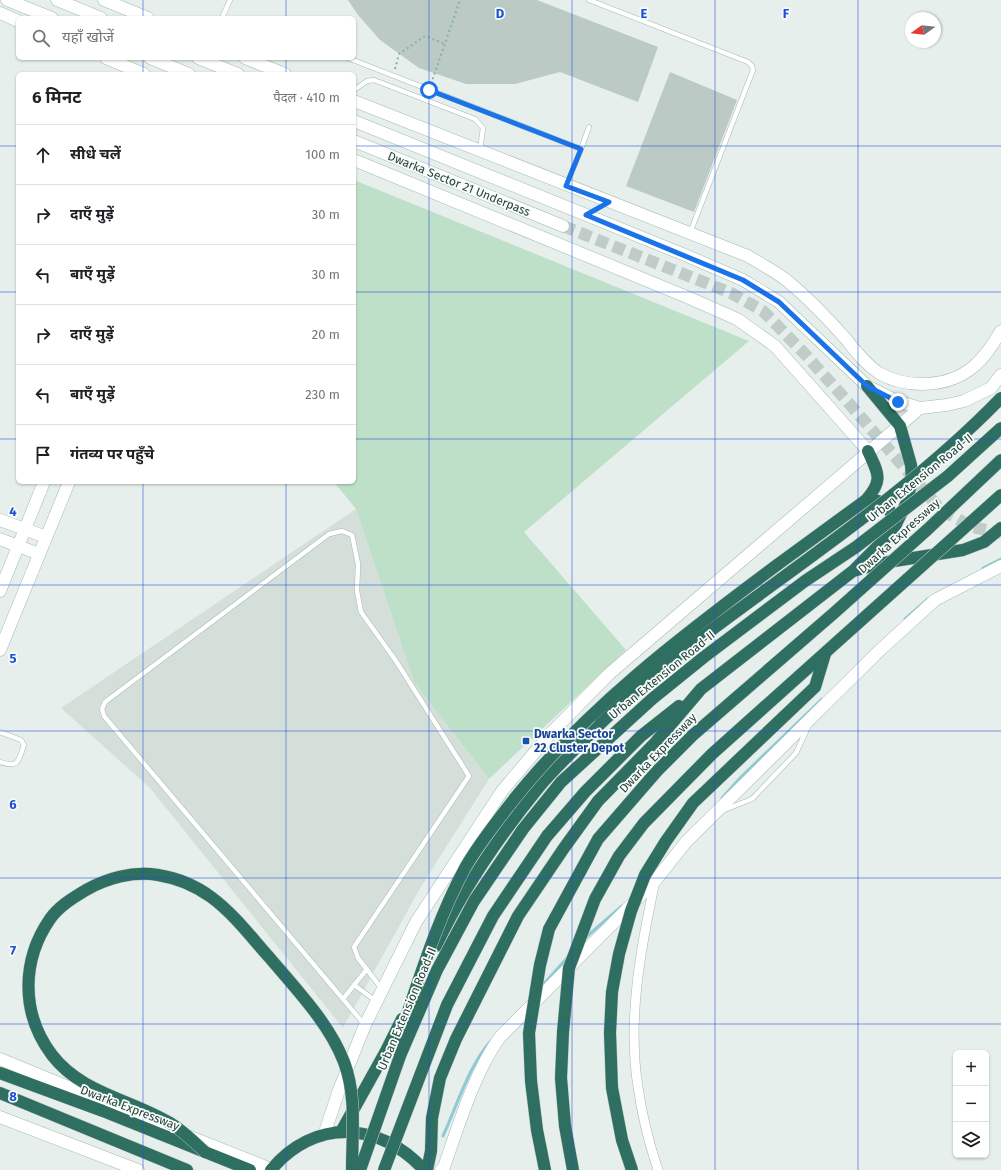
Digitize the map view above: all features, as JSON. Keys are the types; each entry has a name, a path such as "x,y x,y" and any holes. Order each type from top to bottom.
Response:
{"highway":[{"path":"384,1170 447,1005 493,916 547,836 585,792 641,736 853,571 892,532 895,521 906,504 912,481 911,465 900,426 867,386"},
{"path":"341,1132 386,1052 442,933 476,874 505,831 540,786 600,724 643,684 693,643 928,466 979,421 1001,398"},
{"name":"Urban Extension Road-II","path":"360,1170 400,1056 437,970 474,901 523,829 561,782 652,699 704,657 895,521 1001,428"},
{"path":"400,1056 400,1032 436,932 465,868 499,818 543,764 626,682 714,612 866,500 874,491 878,474 868,451"},
{"name":"Dwarka Expressway","path":"545,1170 537,1130 531,1081 529,1033 540,965 549,929 598,838 657,771 693,735 834,613 928,529 1001,460"},
{"path":"573,1170 565,1126 561,1078 563,1032 569,968 595,899 619,856 644,822 712,754 1001,495"},
{"path":"866,500 882,502 890,510 895,521"},
{"path":"853,571 882,563 963,550 984,542 1001,528"},
{"path":"632,1170 622,1140 612,1088 610,1033 612,992 619,954 630,911 645,876 666,841 693,803 816,687 825,654"},
{"path":"427,1170 431,1151 432,1118 440,1078 468,1014 518,916 598,801 655,743 701,689"},
{"path":"205,1152 170,1123 83,1084 64,1069 50,1053 39,1034 30,1010 28,989 28,968 37,943 50,918 70,899 99,882 127,875 157,875 177,880 194,886 212,897 244,928 321,1020 344,1063 351,1087 352,1170"},
{"name":"Dwarka Expressway","path":"0,1073 250,1170"},
{"path":"0,1093 187,1170"},
{"path":"271,1170 286,1154 304,1142 324,1135 341,1132 366,1134 390,1142 411,1156 424,1170"}],"street":[{"path":"7,0 47,16"},
{"path":"57,0 96,16"},
{"path":"104,0 143,16"},
{"path":"0,13 16,20"},
{"path":"111,60 139,72"},
{"path":"155,60 184,72"},
{"path":"200,60 211,69 229,72"},
{"path":"249,60 280,72"},
{"path":"356,103 748,256 790,282 830,322 868,364 879,373 903,382 936,384 954,378 973,367 990,348 1001,331"},
{"path":"356,122 743,280 779,302 867,386 898,402 920,408 947,405 964,401 991,388 1001,375"},
{"name":"Dwarka Sector 21 Underpass","path":"356,142 563,226"},
{"path":"356,161 737,319 775,346 868,451"},
{"path":"586,215 609,202"},
{"path":"324,1135 339,1090 365,1025 416,922 502,791 551,732 609,674 920,408"},
{"path":"0,591 43,484"},
{"path":"0,650 68,484"},
{"path":"0,520 46,537"},
{"path":"0,539 39,554"},
{"path":"441,1170 444,1167 480,1072 490,1051 500,1037 655,881 686,842 878,652 935,600 1001,566"},
{"path":"655,881 646,924 637,982 635,1032 637,1085 646,1133 658,1170"},
{"path":"0,1059 271,1170"},
{"path":"0,1117 138,1170"}],"lane":[{"path":"225,16 230,0"},
{"path":"589,0 748,62 752,66 752,70 690,234"},
{"path":"353,60 581,149"},
{"path":"356,89 367,81 374,80 474,119 483,128 480,152"},
{"path":"566,186 589,128"},
{"path":"365,1025 104,716 102,708 105,702 329,534 342,531 352,535 358,564 357,591 361,612 396,661 469,776 355,944 355,954 383,990"},
{"path":"0,732 21,740 24,745 16,765 0,762"},
{"path":"343,998 367,969"},
{"path":"354,985 377,1002"}],"path":[{"path":"435,73 460,0"},
{"path":"394,76 399,54 425,36 445,44"}],"shaded area":[{"path":"356,509 414,682 489,779 419,890 343,1028 150,788 61,708"}],"green space":[{"path":"356,181 749,341 524,532 626,650 489,779 414,682 356,509 336,484 356,484"}],"building":[{"path":"348,0 537,0 658,47 638,102 560,72 515,84 466,84 419,68 380,40 358,15"},
{"path":"670,72 737,100 694,212 626,186"}],"waterway":[{"path":"983,568 1001,559"},
{"path":"905,619 928,599"},
{"path":"722,798 741,777 822,699"},
{"path":"585,938 622,906"},
{"path":"541,987 568,957"},
{"path":"443,1136 476,1061 491,1041"}],"tunnel":[{"path":"563,226 731,293 763,311 804,353 847,401 940,509 972,527 1001,533"}],"place":[{"name":"Dwarka Sector 22 Cluster Depot","path":"526,741"}],"route":[{"path":"429,90 581,149 566,186 609,202 586,215 743,280 779,302 821,340 867,386 898,402"}]}
